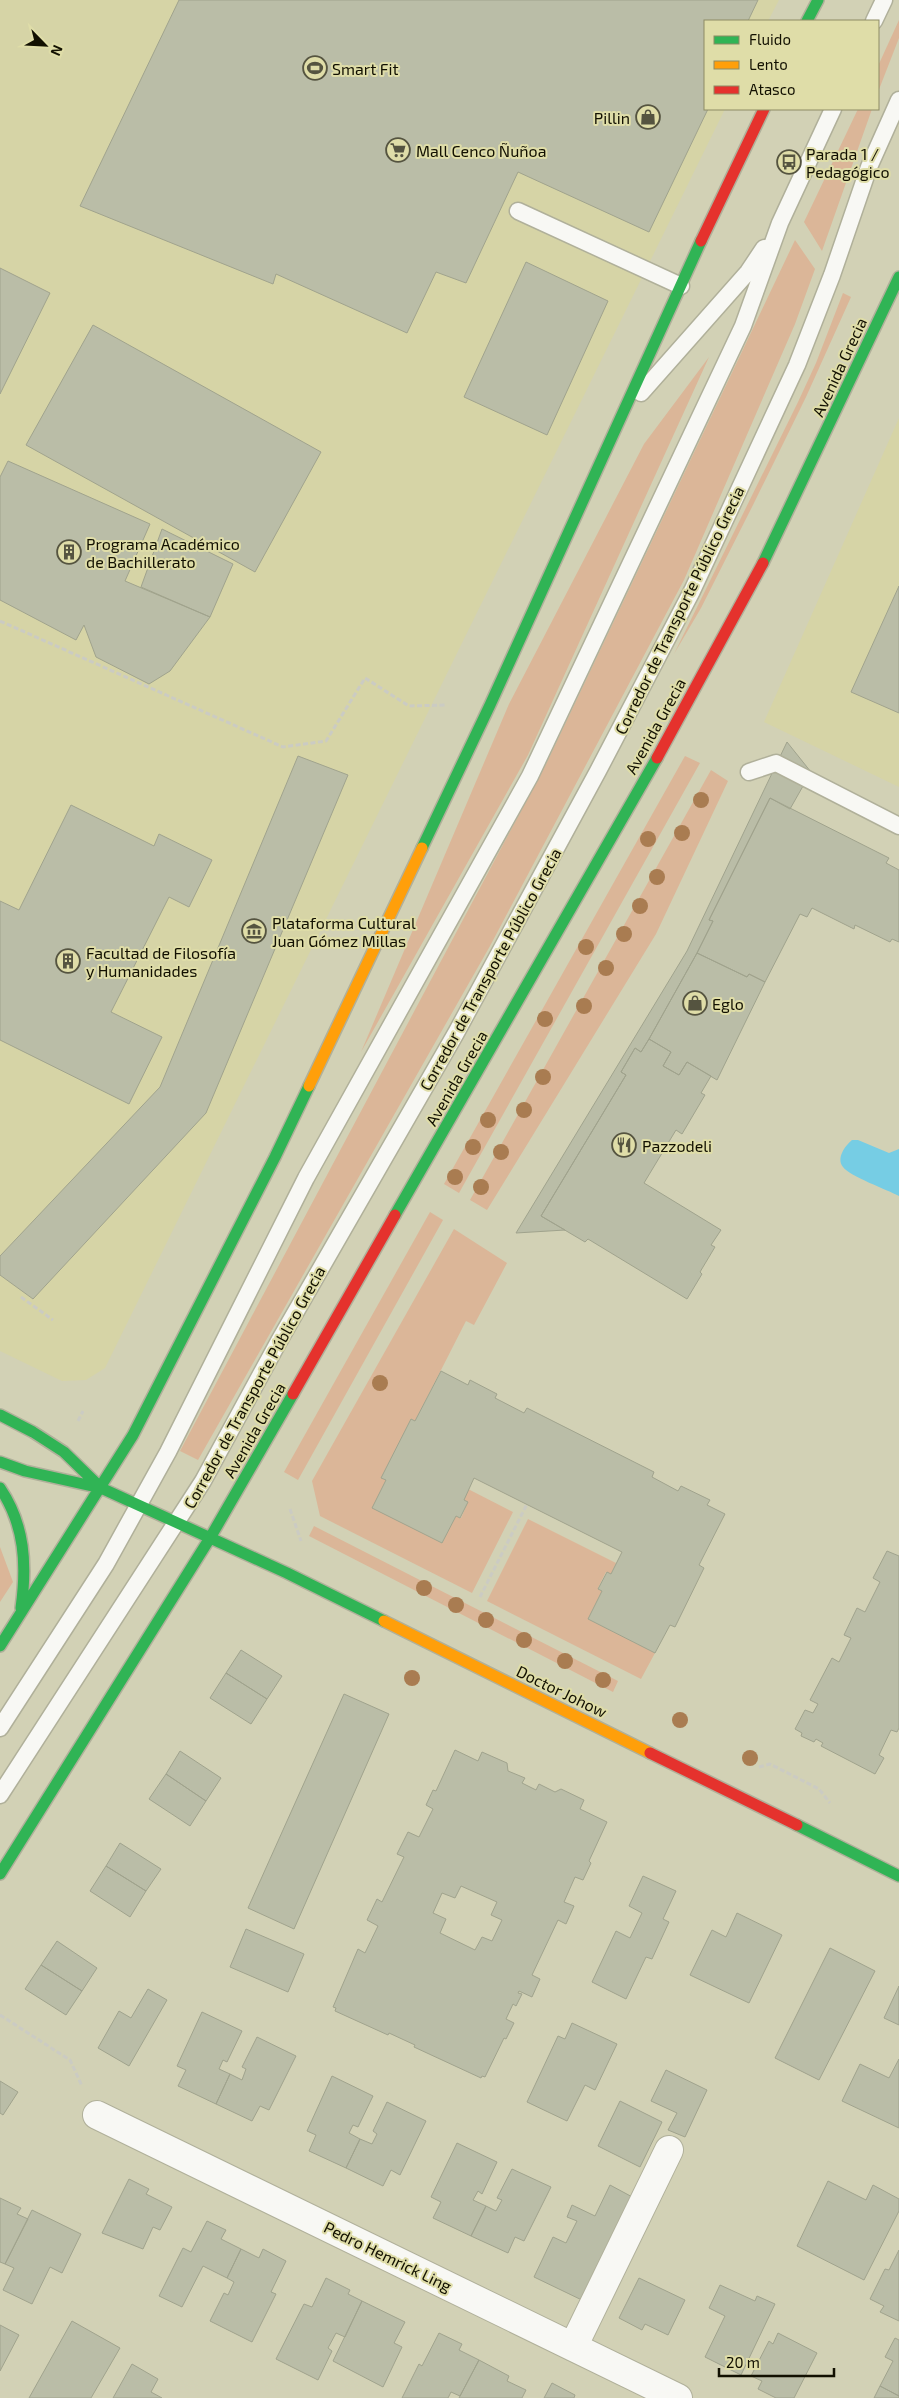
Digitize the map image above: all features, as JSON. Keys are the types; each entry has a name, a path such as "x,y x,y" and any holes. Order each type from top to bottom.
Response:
{"main road":[{"path":"808,20 818,0"},
{"path":"0,1646 101,1488 160,1384 275,1157 490,705 764,110"},
{"name":"Avenida Grecia","path":"0,1874 210,1538 674,728 764,560 836,414 899,277"},
{"path":"0,1415 33,1432 64,1452 101,1488"},
{"path":"0,1462 25,1471 101,1488"},
{"path":"0,1488 17,1521 25,1559 24,1589 19,1617"},
{"name":"Doctor Johow","path":"101,1488 287,1573 899,1876"}],"street":[{"name":"Pedro Hemrick Ling","path":"97,2115 678,2398"},
{"path":"573,2347 669,2150"}],"lane":[{"path":"874,20 884,0"},
{"name":"Corredor de Transporte Público Grecia","path":"0,1795 177,1523 456,1033 598,771 692,591 797,366 832,275 869,167 899,100"},
{"path":"0,1728 106,1564 138,1506 306,1178 530,776 743,326 780,223 833,110"},
{"path":"518,211 681,286"},
{"path":"606,453 644,388 748,272 780,223"},
{"path":"749,772 776,763 899,826"}],"path":[{"path":"0,621 283,747 326,741 365,678 409,706 447,705"},
{"path":"21,1297 53,1320"},
{"path":"480,1597 526,1504"},
{"path":"0,2015 70,2060 84,2090 86,2104 97,2115"}],"shaded area":[{"path":"0,0 779,0 769,20 704,20 704,110 725,110 105,1368 86,1380 62,1381 0,1351"},
{"path":"899,20 899,38 879,89 879,64"},
{"path":"858,110 872,110 822,251 804,222"},
{"path":"795,240 815,269 795,324 684,580 490,946 198,1460 180,1451 547,762"},
{"path":"843,293 851,297 806,397 701,608 674,654 798,402 816,363"},
{"path":"709,357 528,755 361,1052 509,704 644,444"},
{"path":"899,418 899,787 764,722"},
{"path":"685,756 700,763 459,1193 444,1184"},
{"path":"711,770 728,781 656,934 487,1210 470,1200"},
{"path":"430,1212 443,1220 298,1480 284,1472"},
{"path":"454,1229 507,1263 474,1325 466,1321 415,1421 411,1419 381,1478 386,1480 373,1507 442,1543 456,1516 461,1518 468,1502 464,1500 468,1489 513,1512 472,1593 320,1516 312,1481"},
{"path":"528,1519 616,1563 611,1574 606,1572 598,1588 602,1591 588,1619 655,1653 641,1679 487,1601"},
{"path":"314,1526 618,1681 613,1692 309,1536"},
{"path":"0,1547 13,1582 0,1602"}],"water":[{"path":"852,1140 858,1140 889,1153 899,1149 899,1196 860,1179 843,1167 840,1160 841,1156"}],"building":[{"name":"Mall Cenco Ñuñoa","path":"179,0 758,0 748,20 704,20 704,110 708,110 649,232 518,172 466,283 436,272 407,333 276,274 273,284 80,206"},
{"path":"526,262 608,301 547,435 464,397"},
{"path":"0,268 50,293 0,394"},
{"path":"93,325 321,452 255,572 26,445"},
{"name":"Programa Académico de Bachillerato","path":"8,461 150,524 125,581 210,617 170,671 149,684 96,657 84,625 76,640 0,600 0,477"},
{"path":"162,529 233,564 210,617 141,587"},
{"path":"899,586 899,713 851,692"},
{"path":"787,742 811,772 790,809 770,798 709,920 713,921 697,953 641,1052 635,1048 621,1072 626,1075 541,1216 565,1230 516,1233 687,951"},
{"name":"Plataforma Cultural Juan Gómez Millas","path":"298,756 348,775 206,1113 33,1299 0,1275 0,1256 160,1087"},
{"path":"770,798 889,858 886,863 899,870 899,942 892,939 890,942 855,925 854,929 812,908 807,917 800,914 765,982 749,974 747,977 697,953 713,921 709,920"},
{"name":"Facultad de Filosofía y Humanidades","path":"71,805 154,846 159,834 212,860 189,907 169,897 111,1012 162,1037 129,1104 0,1040 0,901 19,910"},
{"path":"697,953 747,977 749,974 765,982 717,1080 687,1062 679,1075 663,1066 671,1052 649,1039"},
{"path":"649,1039 671,1052 663,1066 679,1075 687,1062 711,1076 701,1093 705,1095 682,1134 676,1130 644,1183 721,1230 711,1245 715,1247 700,1272 702,1274 687,1299 588,1239 585,1242 541,1216 626,1075 621,1072 635,1048 641,1052"},
{"path":"441,1371 468,1385 470,1380 497,1394 495,1398 524,1413 527,1408 654,1472 652,1477 678,1491 681,1486 710,1500 707,1505 725,1514 699,1565 704,1568 675,1627 670,1625 655,1653 588,1619 602,1591 598,1589 607,1572 611,1574 622,1552 474,1478 464,1500 468,1502 460,1518 456,1516 442,1543 372,1508 386,1480 381,1478 411,1419 415,1421"},
{"path":"887,1551 899,1556 899,1728 897,1732 891,1730 879,1755 884,1758 875,1774 821,1746 823,1743 816,1739 814,1742 801,1736 802,1733 795,1729 805,1710 813,1713 818,1704 810,1700 832,1658 839,1662 851,1638 844,1635 857,1608 865,1612 880,1582 873,1578"},
{"path":"241,1650 282,1676 267,1699 226,1673"},
{"path":"226,1673 267,1699 251,1724 210,1698"},
{"path":"344,1694 389,1714 294,1929 248,1908"},
{"path":"455,1750 478,1761 482,1752 507,1763 508,1771 525,1778 522,1783 536,1790 539,1784 555,1792 561,1789 584,1800 580,1809 607,1822 589,1861 591,1863 583,1880 575,1877 564,1902 574,1906 566,1924 558,1920 532,1975 540,1979 532,1997 519,1991 518,1993 522,1994 516,2006 513,2004 506,2019 514,2023 506,2039 504,2038 485,2077 482,2076 481,2078 414,2047 415,2045 389,2033 388,2035 335,2011 336,2008 333,2007 358,1949 365,1953 378,1926 367,1920 377,1899 382,1902 404,1857 397,1854 408,1832 419,1837 433,1809 426,1805 433,1790 436,1791","holes":["461,1886 497,1902 491,1915 502,1920 492,1941 482,1937 475,1950 440,1933 446,1919 433,1913 442,1893 455,1898"]},
{"path":"180,1751 221,1778 206,1801 166,1774"},
{"path":"166,1774 206,1801 190,1826 149,1799"},
{"path":"120,1843 161,1869 146,1891 106,1866"},
{"path":"106,1866 146,1891 130,1917 90,1891"},
{"path":"643,1876 676,1891 663,1919 669,1922 652,1959 646,1957 626,1999 592,1982 616,1931 630,1938 642,1913 629,1906"},
{"path":"737,1913 782,1935 749,2003 690,1975 712,1930 726,1937"},
{"path":"246,1929 304,1954 288,1992 230,1967"},
{"path":"57,1941 97,1968 82,1991 41,1965"},
{"path":"830,1948 875,1971 819,2080 775,2058"},
{"path":"41,1965 82,1991 66,2015 25,1989"},
{"path":"899,1986 899,2025 884,2018"},
{"path":"148,1989 167,2000 129,2066 98,2048 119,2011 131,2018"},
{"path":"202,2012 242,2031 227,2062 223,2060 219,2069 230,2074 216,2104 178,2086 186,2070 177,2066"},
{"path":"572,2023 617,2044 595,2090 585,2085 567,2121 527,2102 558,2036 565,2039"},
{"path":"257,2037 296,2056 269,2110 260,2106 252,2121 216,2104 230,2074 242,2080 246,2069 242,2067"},
{"path":"899,2059 899,2128 842,2101 860,2064 889,2078"},
{"path":"666,2070 707,2090 685,2137 668,2130 677,2113 651,2101"},
{"path":"332,2076 373,2096 358,2127 353,2125 349,2133 360,2139 346,2168 309,2151 316,2135 307,2131"},
{"path":"0,2081 18,2092 3,2115 0,2113"},
{"path":"620,2101 662,2122 640,2167 598,2146"},
{"path":"387,2102 426,2121 400,2175 391,2170 383,2186 346,2168 360,2139 372,2144 377,2134 373,2131"},
{"path":"457,2143 497,2162 482,2194 478,2191 473,2200 486,2206 471,2236 433,2218 441,2202 431,2197"},
{"path":"512,2169 551,2187 524,2241 515,2237 508,2253 471,2236 486,2206 496,2211 502,2200 497,2198"},
{"path":"129,2179 149,2189 146,2194 172,2207 160,2230 153,2227 143,2249 102,2233"},
{"path":"828,2181 866,2200 873,2185 899,2199 899,2211 864,2280 797,2246"},
{"path":"610,2185 636,2199 586,2302 534,2277 553,2237 566,2243 577,2221 567,2217 572,2205 595,2216"},
{"path":"0,2198 21,2208 17,2214 28,2219 5,2264 0,2262"},
{"path":"32,2210 81,2234 62,2273 50,2267 32,2304 3,2290 14,2268 5,2264"},
{"path":"207,2221 226,2230 221,2239 241,2249 227,2278 203,2266 182,2307 159,2296 183,2248 191,2252"},
{"path":"241,2249 259,2258 263,2249 286,2261 271,2292 276,2294 252,2342 210,2321 224,2293 228,2295 234,2282 227,2278"},
{"path":"899,2250 899,2321 880,2312 884,2306 870,2299 885,2269 889,2270"},
{"path":"326,2278 350,2290 348,2294 362,2301 345,2337 336,2333 328,2348 332,2351 318,2380 276,2359 304,2304 312,2307"},
{"path":"639,2278 685,2300 668,2335 645,2324 642,2330 619,2318"},
{"path":"720,2285 755,2301 757,2296 775,2304 741,2375 705,2357 725,2316 709,2308"},
{"path":"362,2301 405,2322 394,2343 402,2347 383,2387 333,2361"},
{"path":"72,2321 120,2348 91,2398 29,2398"},
{"path":"0,2325 19,2335 0,2371"},
{"path":"439,2333 462,2344 459,2350 479,2360 460,2396 451,2392 448,2398 402,2398 419,2364 422,2366"},
{"path":"778,2333 817,2353 794,2398 776,2398 758,2389 762,2381 751,2376 769,2341 773,2344"},
{"path":"895,2338 899,2340 899,2396 880,2386 893,2361 885,2357"},
{"path":"479,2360 509,2376 507,2381 526,2390 522,2398 459,2398"},
{"path":"132,2364 158,2379 151,2392 162,2398 113,2398"},
{"path":"552,2383 575,2395 574,2398 544,2398"},
{"path":"880,2386 899,2396 899,2398 874,2398"}],"traffic: fast":[{"path":"808,20 818,0"},
{"path":"422,848 490,705 701,241"},
{"path":"763,563 899,277"},
{"path":"395,1215 657,758"},
{"path":"0,1646 133,1435 275,1157 309,1086"},
{"path":"0,1874 210,1538 293,1394"},
{"path":"0,1415 33,1432 64,1452 101,1488"},
{"path":"0,1462 25,1471 101,1488 287,1573 384,1621"},
{"path":"0,1488 15,1516 22,1546 24,1576 21,1608"},
{"path":"797,1825 899,1876"}],"traffic: slow":[{"path":"309,1086 422,848"},
{"path":"384,1621 650,1753"}],"traffic: jam":[{"path":"701,241 764,110"},
{"path":"657,758 763,563"},
{"path":"293,1394 395,1215"},
{"path":"650,1753 797,1825"}],"place":[{"name":"Smart Fit","path":"315,68"},
{"name":"Pillin","path":"648,117"},
{"name":"Mall Cenco Ñuñoa","path":"398,150"},
{"name":"Parada 1 / Pedagógico","path":"789,162"},
{"name":"Programa Académico de Bachillerato","path":"69,552"},
{"name":"Plataforma Cultural Juan Gómez Millas","path":"254,931"},
{"name":"Facultad de Filosofía y Humanidades","path":"68,961"},
{"name":"Eglo","path":"695,1003"},
{"name":"Pazzodeli","path":"624,1145"}]}
